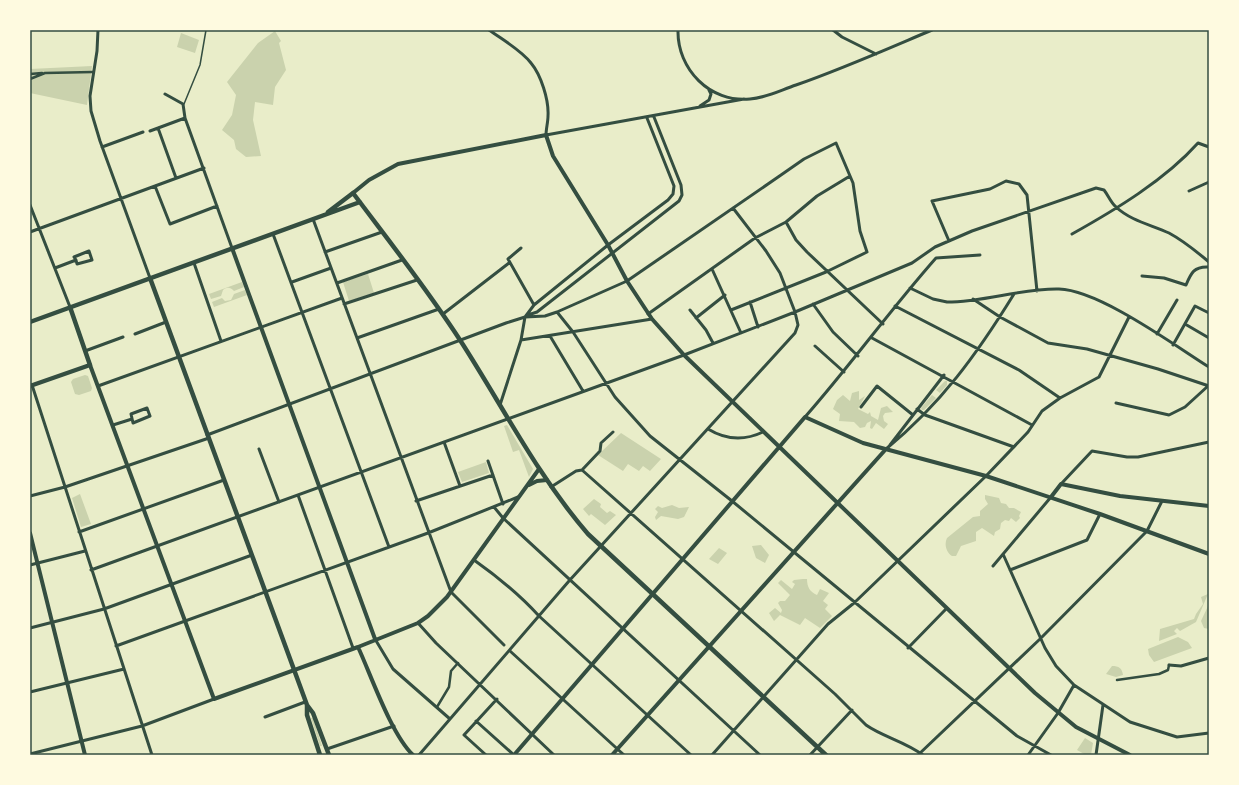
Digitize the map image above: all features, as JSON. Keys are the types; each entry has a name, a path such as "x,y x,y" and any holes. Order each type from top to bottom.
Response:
{"main road":[{"path":"328,212 353,193 443,314 538,469 579,524 826,755"},
{"path":"30,322 273,234 328,212 360,202"},
{"path":"150,278 294,670 306,704 307,715 320,754"},
{"path":"31,386 90,365 70,307"},
{"path":"306,704 313,713 329,755"}],"street":[{"path":"98,30 90,105 102,147 150,278"},
{"path":"489,30 523,56 531,63 536,71 546,100 548,115 546,135 554,156 608,245 627,281 652,319 684,355 1009,669 1058,713 1098,739 1130,755"},
{"path":"678,30 680,49 684,61 694,77 708,89 725,97 744,99"},
{"path":"833,30 842,37 876,54"},
{"path":"353,193 369,180 398,164 546,135 654,117 774,93 827,74 932,30"},
{"path":"30,74 93,72"},
{"path":"30,79 45,73"},
{"path":"696,108 709,100 711,94 708,89"},
{"path":"165,94 183,104 185,118 375,639 392,669 450,719"},
{"path":"30,496 65,487 128,467 289,404 537,312 612,252 674,206 682,195 681,185 654,117"},
{"path":"150,131 185,118"},
{"path":"499,407 520,340 525,317 534,305 608,245 670,198 674,191 674,186 647,118"},
{"path":"158,128 176,178"},
{"path":"102,147 143,132"},
{"path":"525,317 545,316 627,281 804,159 836,143 855,191 860,231 867,252 826,272 731,310"},
{"path":"1072,234 1107,214 1150,184 1185,157 1198,143 1209,147"},
{"path":"30,232 204,168"},
{"path":"648,314 755,238 786,222 818,196 850,176"},
{"path":"949,241 932,201 990,189 1009,181 1021,186 1026,192 1037,291"},
{"path":"1189,191 1209,182"},
{"path":"155,186 170,224 217,206"},
{"path":"91,570 684,355 795,312 912,263 932,249 999,220 1029,212 1096,188 1101,188 1105,191 1116,207 1150,226 1177,237 1209,261"},
{"path":"30,205 70,307"},
{"path":"419,755 569,581 795,333 798,325 795,312 776,265 733,208"},
{"path":"313,219 450,592 504,645"},
{"path":"786,222 796,240 826,272 883,324"},
{"path":"325,252 382,232"},
{"path":"273,234 389,547"},
{"path":"520,248 510,256 509,263 534,305"},
{"path":"89,251 92,260 77,264 76,260 74,257 89,251"},
{"path":"476,721 514,755 858,356 895,306 936,258 980,254"},
{"path":"55,268 76,260"},
{"path":"337,283 402,260"},
{"path":"194,263 221,341"},
{"path":"443,314 509,263"},
{"path":"1142,276 1164,278 1186,285 1193,270 1197,268 1209,267"},
{"path":"292,282 331,268"},
{"path":"712,269 741,333"},
{"path":"344,304 417,280"},
{"path":"910,288 942,301 973,300 1058,289 1080,292 1128,317 1209,367"},
{"path":"886,449 925,415 954,381 980,349 1014,294"},
{"path":"696,318 725,295"},
{"path":"98,386 342,298"},
{"path":"973,300 1000,317 1048,343 1087,349 1158,369 1209,386"},
{"path":"1157,334 1177,300"},
{"path":"750,302 758,326"},
{"path":"813,304 833,332 858,356"},
{"path":"895,306 1020,370 1060,398"},
{"path":"1173,345 1195,306 1209,313"},
{"path":"357,338 439,309"},
{"path":"690,310 706,330 713,343"},
{"path":"556,312 572,332 623,408 641,427 974,702 1017,736 1034,747 1051,755"},
{"path":"712,755 798,660 828,624 854,603 986,476 1014,447 1042,411 1060,398 1099,377 1128,317"},
{"path":"520,340 652,319"},
{"path":"135,334 166,322"},
{"path":"1185,324 1209,338"},
{"path":"550,336 583,391"},
{"path":"85,352 123,337"},
{"path":"872,338 944,375 1032,425"},
{"path":"815,346 844,372"},
{"path":"90,365 214,699"},
{"path":"612,755 838,505 886,449 944,375"},
{"path":"31,386 152,755"},
{"path":"861,407 878,386 913,415"},
{"path":"1116,403 1168,416 1185,407 1209,386"},
{"path":"147,408 150,416 134,423 132,418 131,414 147,408"},
{"path":"917,409 925,415 1014,447"},
{"path":"113,425 132,418"},
{"path":"805,418 848,438 986,476 1100,514 1209,554"},
{"path":"708,429 722,436 732,438 745,438 763,432"},
{"path":"551,487 576,471 582,470 600,451 601,443 613,432"},
{"path":"444,442 460,486"},
{"path":"993,566 1061,484 1092,451 1127,457 1138,457 1209,442"},
{"path":"259,449 279,502"},
{"path":"488,461 503,504"},
{"path":"30,754 142,726 355,648 418,623 433,612 450,592 538,469"},
{"path":"582,470 682,560 798,660 872,729 901,741 920,754 1040,639 1148,531 1162,501"},
{"path":"416,502 493,475"},
{"path":"79,532 224,480"},
{"path":"526,486 537,481 547,480"},
{"path":"1061,484 1120,496 1209,506"},
{"path":"298,495 325,571 355,648 403,744 413,755"},
{"path":"116,646 428,533 518,497"},
{"path":"494,507 503,518 569,581 680,680 760,755"},
{"path":"1010,570 1087,540 1100,514"},
{"path":"30,533 85,755"},
{"path":"30,565 85,551"},
{"path":"1003,554 1040,639 1056,666 1074,685 1103,706 1130,722 1177,737 1209,733"},
{"path":"30,628 104,609 252,555"},
{"path":"474,560 522,598 539,616 691,755"},
{"path":"908,648 946,609"},
{"path":"418,623 458,664 497,699 531,735 554,755"},
{"path":"510,651 624,755"},
{"path":"1117,680 1158,674 1168,670 1169,665 1181,666 1209,658"},
{"path":"436,708 450,687 451,671 458,664"},
{"path":"30,692 124,670"},
{"path":"1028,755 1058,713 1074,685"},
{"path":"486,755 464,735 497,699"},
{"path":"265,717 306,704"},
{"path":"1096,755 1103,706"},
{"path":"810,755 852,710"},
{"path":"327,749 394,726"}],"lane":[{"path":"183,104 199,69 204,50 206,30"}],"green space":[{"path":"275,31 281,41 279,43 286,70 275,87 273,105 255,102 253,120 261,156 246,157 236,149 234,140 222,130 232,115 236,95 227,82 258,43"},
{"path":"181,33 199,40 195,53 177,47"},
{"path":"92,66 87,105 30,93 30,69"},
{"path":"368,274 374,293 349,301 343,282"},
{"path":"242,282 244,287 234,291 230,288 226,288 223,290 221,296 211,299 209,294"},
{"path":"245,290 247,295 214,307 212,302 222,298 225,301 231,300 234,294"},
{"path":"85,375 88,376 92,388 91,391 79,395 75,394 71,382 73,379"},
{"path":"945,381 947,381 947,385 940,393 936,390"},
{"path":"859,391 859,400 865,396 858,409 868,414 870,412 871,416 878,420 881,408 887,406 893,412 885,413 883,416 884,421 888,424 884,429 876,423 872,429 870,428 871,421 867,423 865,427 860,428 854,422 839,421 840,414 833,409 837,400 843,395 850,401 852,393"},
{"path":"932,395 936,398 924,410 922,410 921,408"},
{"path":"507,425 533,469 529,477 519,450 513,452 504,426"},
{"path":"621,433 661,459 650,471 643,466 639,471 628,464 623,471 598,455"},
{"path":"486,462 489,473 462,482 458,472"},
{"path":"80,494 91,524 81,527 72,498"},
{"path":"985,495 999,498 1001,503 1006,504 1009,508 1014,508 1021,512 1019,516 1020,518 1016,522 1011,518 1009,521 1005,520 1001,523 1000,529 995,532 994,536 982,528 976,532 976,541 961,546 956,556 952,556 946,548 947,538 973,517 980,516 980,511 988,504 985,499"},
{"path":"594,499 601,504 600,507 607,513 610,511 616,515 605,525 591,514 589,516 583,509"},
{"path":"672,505 679,508 689,507 684,517 678,519 661,516 656,520 655,517 658,512 655,509 658,506 662,508"},
{"path":"761,545 769,555 765,563 756,558 752,546"},
{"path":"719,548 727,553 718,564 709,559"},
{"path":"807,579 809,589 815,594 817,595 820,589 829,593 823,601 828,605 825,609 832,616 820,628 805,618 800,625 780,615 774,621 769,613 775,608 781,613 782,610 778,603 780,601 785,601 790,595 778,583 781,580 792,589 795,584 792,582 794,580"},
{"path":"1208,594 1196,622 1180,631 1177,628 1174,631 1177,634 1159,641 1160,629 1194,619 1203,604 1201,597"},
{"path":"1209,604 1209,629 1204,628 1201,621"},
{"path":"1178,637 1188,642 1192,648 1154,662 1149,655 1148,649"},
{"path":"1112,666 1117,666 1120,668 1123,675 1116,677 1106,674"},
{"path":"311,718 313,718 322,746 320,746"},
{"path":"1085,738 1093,743 1091,755 1086,755 1077,750"}]}
